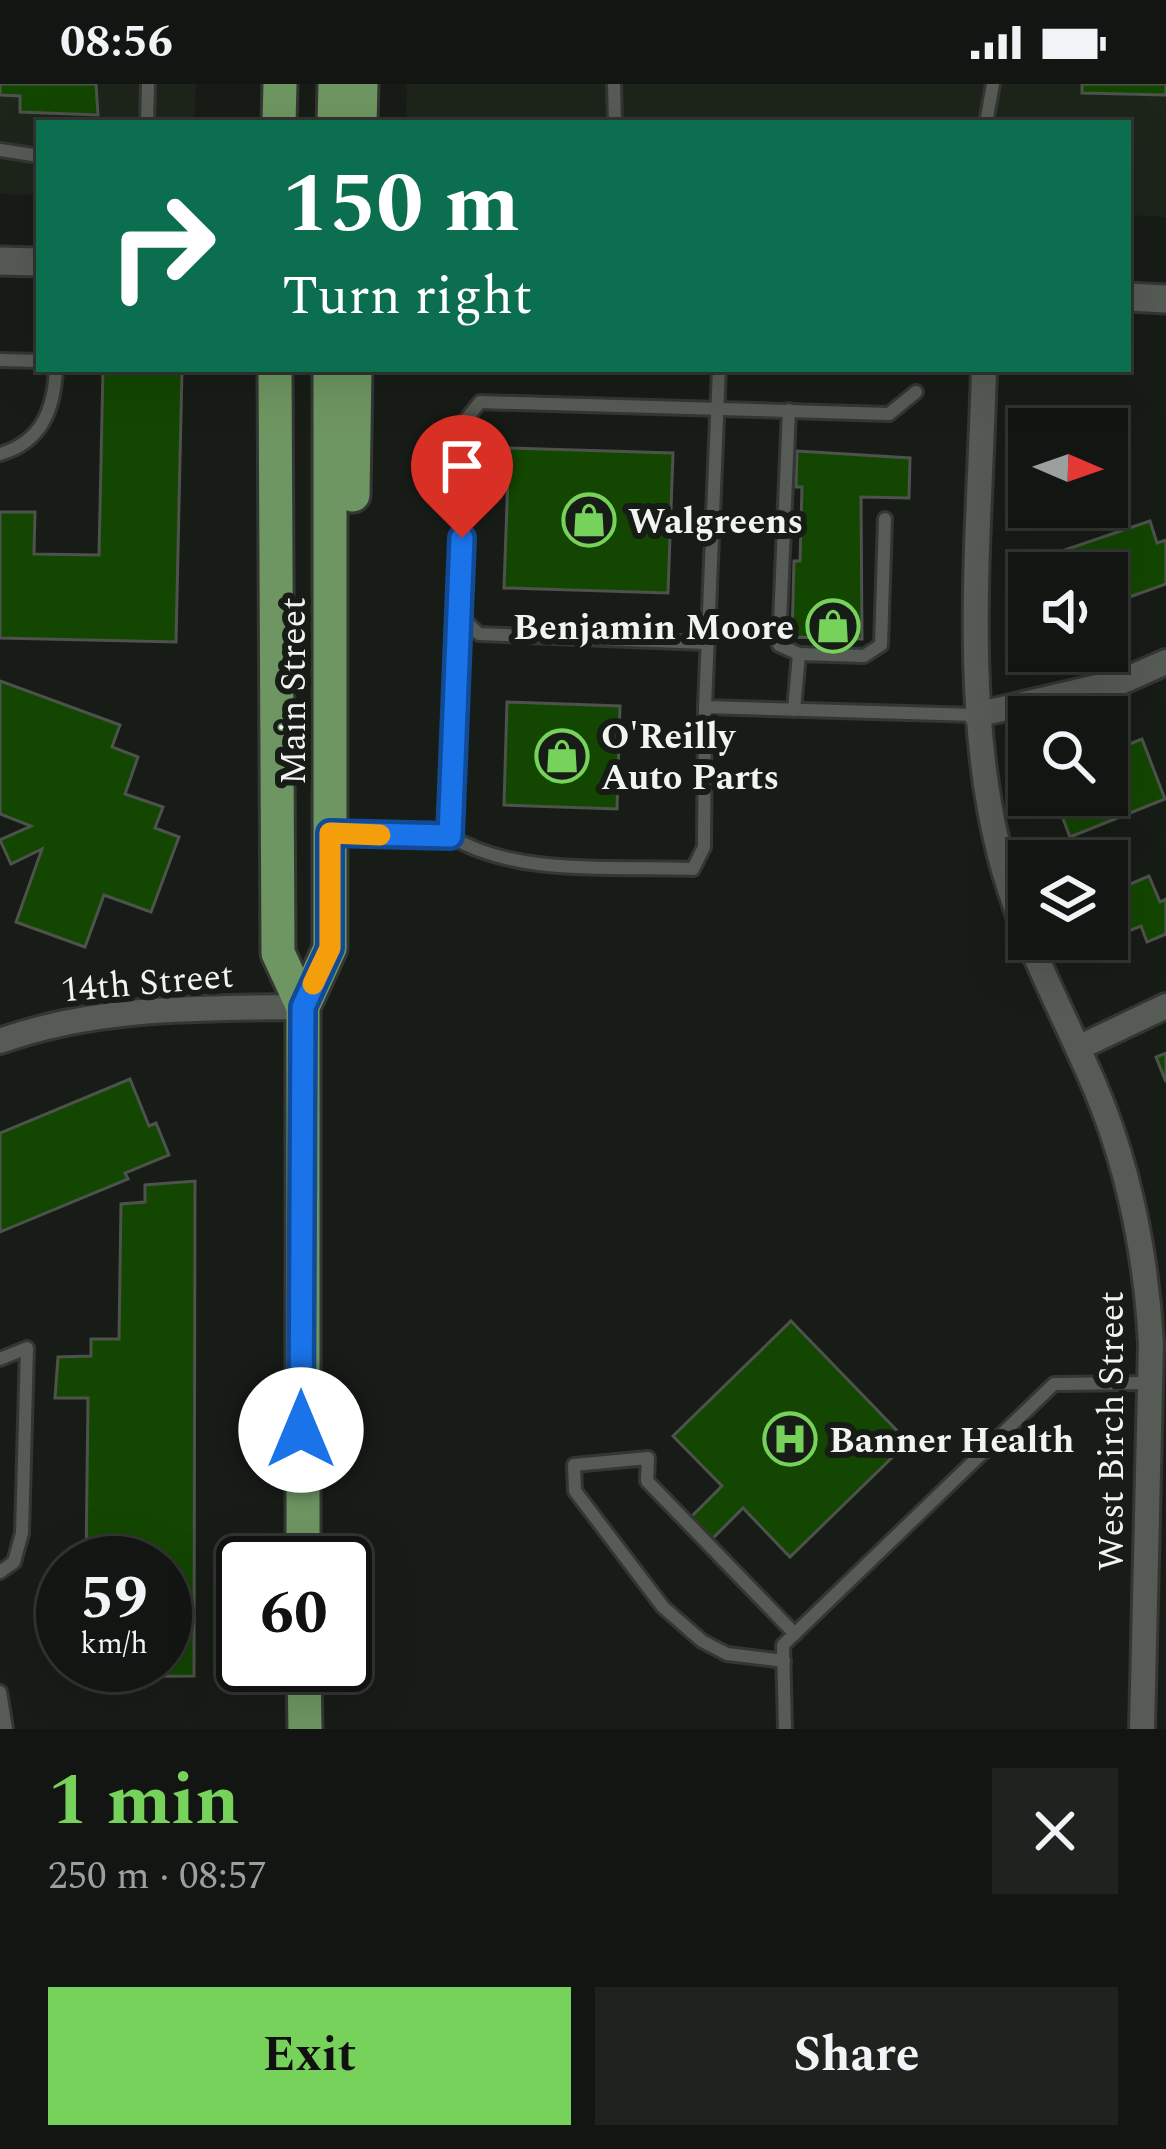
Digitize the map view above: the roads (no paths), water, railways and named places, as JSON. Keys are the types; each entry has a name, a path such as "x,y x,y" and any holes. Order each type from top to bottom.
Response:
{"main road":[{"path":"279,120 280,84"},
{"path":"334,120 335,84"},
{"path":"360,120 361,84"},
{"name":"Main Street","path":"275,372 278,953 303,1007"},
{"name":"Main Street","path":"303,1536 303,1007 330,948 330,372"},
{"path":"332,633 353,530 355,372"},
{"path":"304,1692 305,1729"}],"street":[{"path":"0,261 36,262"},
{"path":"1131,297 1166,298"},
{"name":"West Birch Street","path":"984,372 976,716 986,792 999,854 1028,939 1114,1135 1134,1204 1149,1298 1158,1383 1142,1729"},
{"path":"976,716 1123,681 1166,662"},
{"path":"1078,1048 1166,1006"},
{"name":"14th Street","path":"0,1041 51,1025 128,1013 303,1007"}],"lane":[{"path":"147,120 148,84"},
{"path":"614,84 615,120"},
{"path":"987,120 993,84"},
{"path":"0,150 36,156"},
{"path":"0,360 36,362"},
{"path":"0,454 27,442 48,419 56,372"},
{"path":"330,833 450,836 478,854 522,862 693,869 704,847 706,643 719,372"},
{"path":"450,836 464,422 480,402 889,414 916,392"},
{"path":"789,410 779,645 799,654 864,656 881,645 885,520"},
{"path":"460,616 479,634 706,643"},
{"path":"794,710 799,654"},
{"path":"706,707 976,716"},
{"path":"0,1359 27,1348 22,1533 14,1562 0,1572"},
{"path":"785,1729 783,1646 1054,1384 1158,1383"},
{"path":"784,1661 727,1654 702,1642 663,1606 575,1491 574,1465 648,1458 647,1481 795,1634"},
{"path":"0,1692 5,1729"}],"place":[{"name":"Walgreens","path":"589,520"},
{"name":"Benjamin Moore","path":"833,626"},
{"name":"O'Reilly Auto Parts","path":"562,756"},
{"name":"Banner Health","path":"790,1439"}]}
